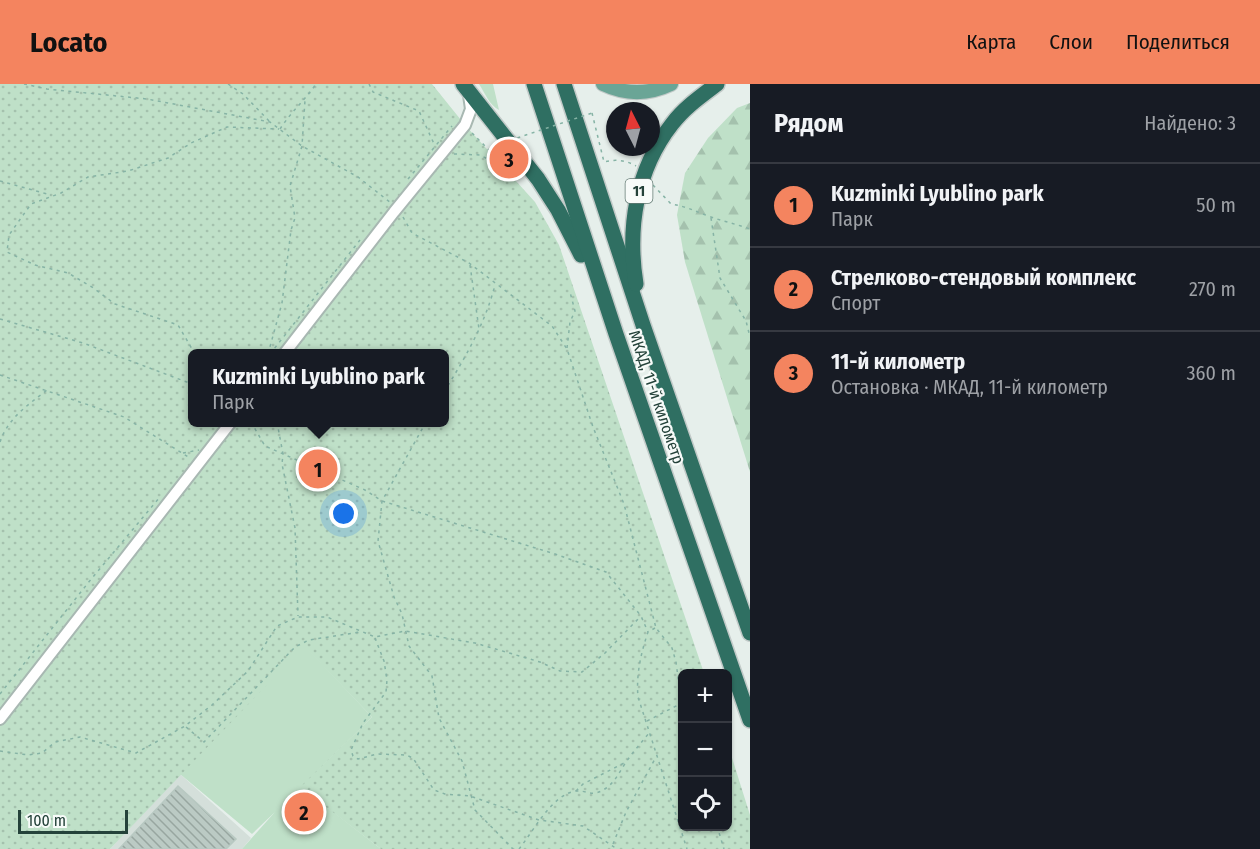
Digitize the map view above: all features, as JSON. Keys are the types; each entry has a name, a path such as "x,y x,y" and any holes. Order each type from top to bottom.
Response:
{"highway":[{"name":"МКАД, 11-й километр","path":"534,84 616,334 750,720"},
{"name":"МКАД, 11-й километр","path":"564,84 643,325 750,633"},
{"name":"11","path":"643,325 634,273 633,226 637,197 645,171 672,123 717,84"},
{"path":"466,88 538,179 558,210 586,263 616,334"}],"main road":[{"path":"603,84 613,89 632,93 657,91 671,84"}],"lane":[{"path":"465,125 471,109 466,88"},
{"path":"288,349 392,207 439,150 465,125 479,119 493,123"},
{"path":"0,719 228,427"}],"path":[{"path":"24,84 47,89 147,99 270,122"},
{"path":"228,84 243,94 270,122 302,146 358,177 402,215 412,233 469,263 552,326 567,349 593,427 624,504 656,628 672,648 678,679"},
{"path":"280,129 316,84"},
{"path":"369,84 373,92 419,111 439,150 480,155 496,164 506,158"},
{"path":"269,349 282,303 291,230 296,218 290,186 302,146 305,100"},
{"path":"520,177 496,145 592,113 604,162 623,161 645,171 656,190 671,204 681,205 750,229"},
{"path":"465,125 500,161"},
{"path":"192,349 178,326 115,304 68,273 35,265 7,252 9,234 31,204 88,177 129,171 168,158 191,143 227,127 280,129"},
{"path":"0,182 52,196"},
{"path":"711,217 720,278 746,321 750,337"},
{"path":"469,263 479,330"},
{"path":"449,384 474,342 492,300 496,284"},
{"path":"567,349 570,322 575,312 570,292"},
{"path":"0,319 83,343 188,382"},
{"path":"0,375 124,417 192,459"},
{"path":"0,441 4,429 17,414 47,390"},
{"path":"254,427 266,446 365,490 382,501 606,572 641,616 648,632 636,680 638,697 687,849"},
{"path":"278,427 283,454 282,464 295,528 298,617"},
{"path":"424,427 382,501 378,542 394,597 402,614 409,646 427,666 432,676 439,718 462,761 470,796 476,810 513,849"},
{"path":"182,453 200,450 196,454"},
{"path":"0,694 88,583 162,495"},
{"path":"0,751 28,755 42,753 55,742 80,737 136,753 185,726 212,705 248,671 277,626 298,617 327,617 375,637 405,631 475,643 540,662 560,671 582,672 605,653 641,616"},
{"path":"648,632 656,628"},
{"path":"185,726 204,742 295,647 309,640 362,632"},
{"path":"375,637 384,661 387,692 363,723 351,750 353,756 358,759 376,754 406,754 413,758 434,790 445,794 470,796 539,820 583,826 617,849"},
{"path":"646,721 678,705"},
{"path":"576,791 593,794 602,791 614,781 650,733"},
{"path":"612,844 626,812 657,755"},
{"path":"519,849 548,808 560,798 626,762"},
{"path":"719,831 724,849"}],"shaded area":[{"path":"180,774 251,838 242,849 110,849"}],"green space":[{"path":"0,84 432,84 465,125 535,202 559,245 703,669 678,669 678,831 732,831 732,758 750,815 750,849 381,849 300,787 372,717 304,646 110,849 0,849"},
{"path":"479,84 493,84 499,110 490,102"},
{"path":"750,103 750,472 685,262 677,215 685,173 708,138 737,108"},
{"path":"304,645 372,717 301,787 381,849 242,849 275,812 252,834 180,774"}],"building":[{"path":"178,786 236,839 226,849 119,849"}],"place":[{"name":"11-й километр","path":"509,159"},
{"name":"Kuzminki Lyublino park","path":"318,469"},
{"name":"Стрелково-стендовый комплекс","path":"304,812"}]}
